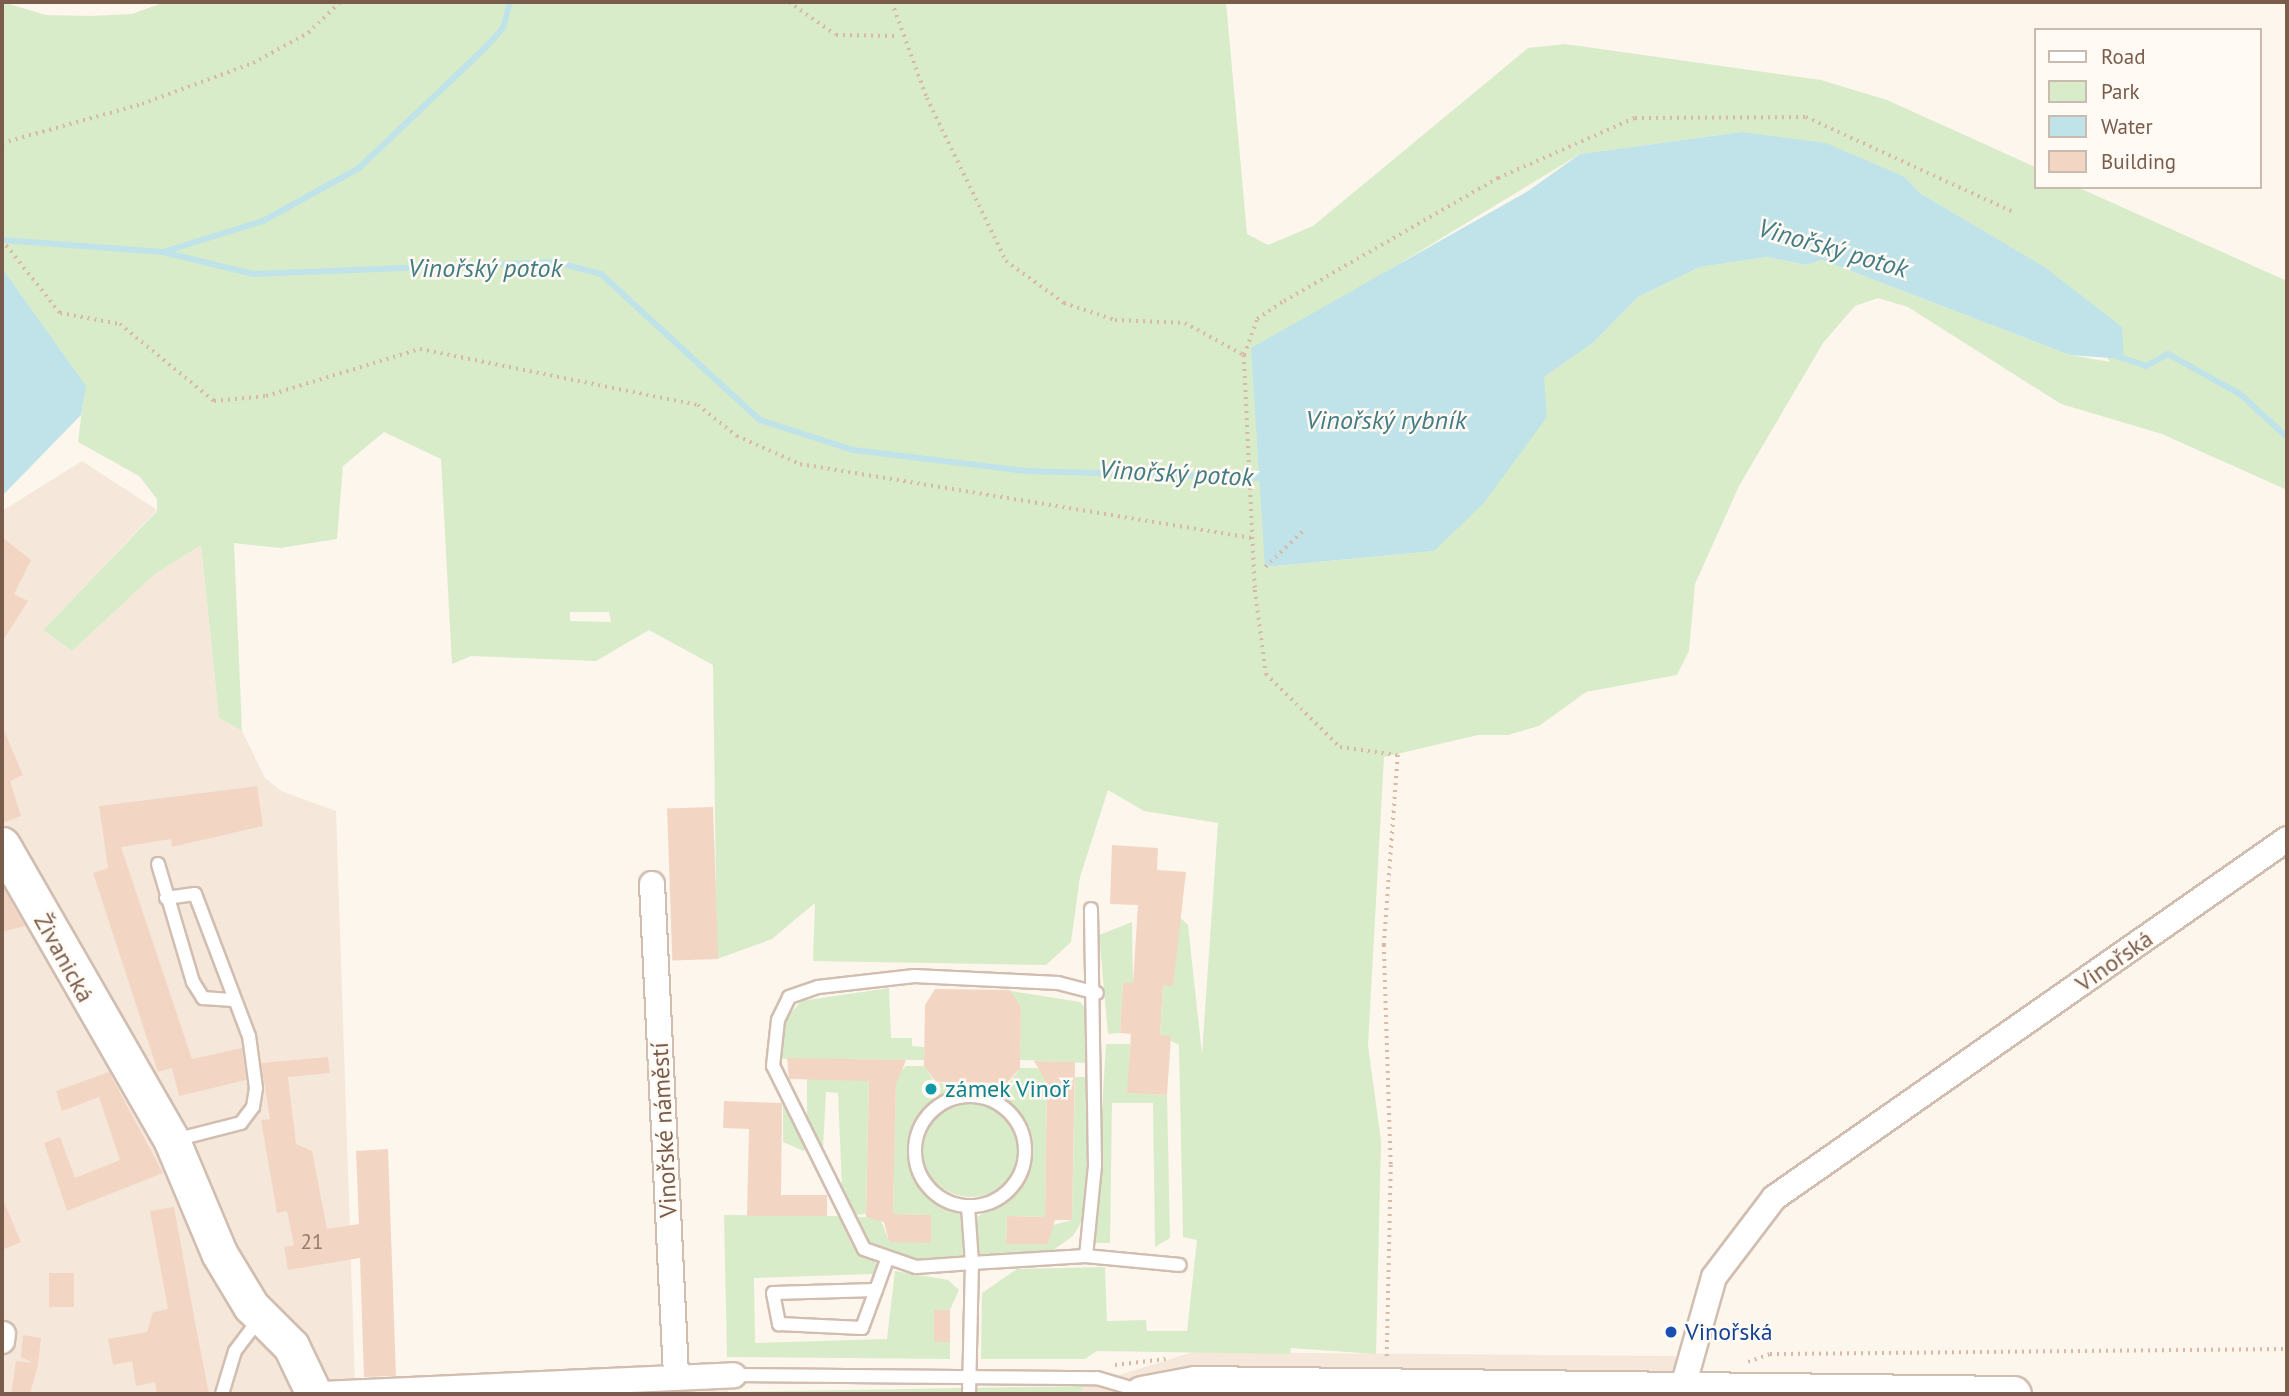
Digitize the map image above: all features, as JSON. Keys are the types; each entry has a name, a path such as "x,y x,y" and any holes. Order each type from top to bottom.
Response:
{"main road":[{"name":"Živanická","path":"2,845 128,1070 172,1141"},
{"path":"172,1141 219,1253 261,1316 291,1346 314,1394"},
{"path":"1144,1393 1195,1384 1519,1391 2013,1394"}],"street":[{"name":"Vinořská","path":"1682,1390 1714,1277 1774,1198 2287,839"},
{"name":"Vinořské náměstí","path":"652,884 676,1375"},
{"path":"323,1394 676,1375 734,1375"}],"lane":[{"path":"158,864 166,898 203,998 230,1000"},
{"path":"166,898 195,894 230,1000 249,1037 253,1107 241,1123 172,1141"},
{"path":"1086,1256 1095,1166 1097,993 1091,909"},
{"path":"1097,993 1058,983 914,976 789,997 778,1020 773,1066 851,1231 886,1262 972,1263 1086,1256 1180,1265"},
{"path":"970,1096 1003,1107 1016,1120 1025,1152 1014,1185 993,1200 968,1206 933,1191 922,1177 916,1149 923,1122 935,1108 970,1096"},
{"path":"968,1206 972,1263 969,1394"},
{"path":"876,1290 772,1293 779,1324 862,1328 876,1290 886,1262"},
{"path":"222,1394 234,1350 261,1316"},
{"path":"734,1375 1097,1378 1144,1393"}],"path":[{"path":"2,143 142,104 253,63 308,33 340,2"},
{"path":"789,2 836,35 900,36"},
{"path":"892,2 900,36 1006,261 1030,284 1115,320 1185,323 1244,355"},
{"path":"1387,1362 1391,1165 1384,945 1398,755 1340,747 1266,674 1255,590 1244,355 1257,319 1498,178 1635,118 1806,117 2011,211"},
{"path":"2,240 61,313 120,324 214,401 266,396 420,349 608,382 698,405 737,436 800,464 1252,538"},
{"path":"1265,567 1303,531"},
{"path":"1740,1364 1770,1354 2287,1349"}],"shaded area":[{"path":"82,461 157,510 43,630 72,651 155,574 201,544 219,718 242,731 265,778 281,791 336,811 355,1382 721,1364 729,1394 2,1394 2,511"},
{"path":"1193,1352 1676,1356 1676,1394 1077,1394 1084,1386"}],"green space":[{"path":"2,2 46,15 90,16 132,14 165,2 1226,2 1247,234 1268,245 1313,226 1528,48 1565,44 1821,80 1887,100 2034,167 2034,189 2081,189 2287,281 2287,490 2162,434 2061,404 1908,307 1878,298 1855,306 1823,343 1739,486 1695,584 1689,651 1677,675 1586,692 1539,726 1508,735 1478,735 1384,757 1368,1045 1381,1141 1376,1354 1291,1348 1290,1354 1097,1351 1085,1359 981,1359 982,1293 1017,1269 1105,1267 1107,1321 1146,1320 1147,1331 1187,1331 1197,1240 1183,1237 1179,1045 1160,1035 1163,985 1173,985 1176,914 1188,925 1202,1054 1218,823 1144,811 1108,790 1080,877 1071,942 1046,965 813,961 815,903 772,939 717,959 713,665 649,630 596,661 471,656 452,664 441,459 384,432 343,466 337,539 280,548 234,543 242,731 219,718 201,545 155,574 72,651 43,630 157,511 157,499 139,476 78,442 85,386 2,268","holes":["1741,132 1905,177 1920,193 2045,268 2110,362 2070,355 1822,260 1806,265 1767,257 1700,267 1638,297 1593,343 1544,377 1434,551 1265,567 1371,281 1580,154","570,612 609,612 611,622 570,621"]},
{"path":"1132,922 1133,983 1123,983 1120,1033 1108,1034 1099,935"},
{"path":"889,988 891,1038 912,1038 912,1046 924,1047 924,1060 781,1059 785,1020 801,1001"},
{"path":"1011,991 1080,1002 1091,1015 1095,1047 1083,1219 1073,1236 1049,1253 975,1260 973,1220 1014,1191 1029,1167 1025,1122 985,1086 1009,1083 1020,1068 1037,1068 1047,1077 1045,1217 1007,1216 1006,1243 1048,1244 1053,1225 1072,1220 1075,1077 1085,1077 1086,1063 1020,1060 1021,1014"},
{"path":"1106,1044 1130,1044 1128,1093 1167,1095 1170,1238 1155,1247 1153,1103 1112,1103 1110,1243 1094,1243"},
{"path":"906,1066 924,1066 935,1082 957,1086 920,1114 909,1150 924,1188 962,1214 963,1261 895,1259 866,1243 851,1217 880,1217 889,1242 931,1242 931,1215 893,1214 896,1075"},
{"path":"869,1074 866,1214 851,1215 842,1189 838,1093 826,1092 823,1148 807,1116 807,1079"},
{"path":"971,1099 990,1103 1006,1113 1016,1129 1020,1148 1016,1167 1006,1183 990,1193 971,1197 952,1193 936,1183 926,1167 922,1148 926,1129 936,1113 952,1103"},
{"path":"783,1103 806,1150 804,1151 783,1142"},
{"path":"724,1215 839,1216 852,1245 877,1264 873,1274 754,1278 755,1343 887,1339 895,1271 948,1280 959,1290 950,1310 934,1310 934,1342 950,1342 950,1359 727,1357"},
{"path":"1084,1386 1079,1394 729,1392"}],"water":[{"name":"Vinořský rybník","path":"1741,132 1826,143 1905,177 1920,193 2046,268 2122,327 2124,359 2070,355 1822,260 1806,265 1767,257 1700,267 1638,297 1593,343 1544,377 1547,417 1483,504 1434,551 1265,567 1251,348 1528,191 1580,154"},
{"path":"2,268 86,386 81,415 2,496"}],"building":[{"path":"2,537 31,560 14,594 28,601 2,642"},
{"path":"2,726 23,775 10,781 21,816 2,823"},
{"path":"257,786 263,826 172,847 171,839 121,847 192,1059 242,1048 246,1080 179,1096 172,1068 158,1072 93,873 108,868 99,806"},
{"path":"713,807 718,959 672,961 667,809"},
{"path":"1112,845 1158,848 1157,870 1186,872 1173,986 1163,985 1160,1035 1171,1036 1167,1095 1127,1093 1131,1034 1120,1033 1123,983 1133,983 1138,905 1110,904"},
{"path":"2,885 25,926 2,932"},
{"path":"935,989 1010,990 1021,1007 1020,1068 1007,1083 936,1082 924,1066 925,1005"},
{"path":"328,1057 330,1073 288,1077 296,1144 312,1151 327,1229 359,1224 356,1151 388,1149 396,1376 364,1377 360,1258 288,1270 284,1247 294,1245 287,1211 277,1213 261,1120 270,1119 261,1063"},
{"path":"787,1058 906,1060 896,1084 893,1214 931,1215 931,1243 889,1242 884,1222 866,1217 869,1081 789,1079"},
{"path":"1034,1061 1075,1062 1072,1220 1055,1220 1048,1244 1006,1244 1007,1216 1045,1217 1047,1083"},
{"path":"109,1072 163,1173 67,1211 44,1143 60,1137 75,1178 120,1160 99,1097 62,1111 56,1091"},
{"path":"724,1101 782,1103 781,1195 827,1195 827,1216 747,1216 749,1129 723,1128"},
{"path":"2,1197 21,1242 2,1250"},
{"path":"174,1207 209,1394 157,1394 155,1382 136,1386 132,1361 113,1365 108,1339 147,1332 153,1312 168,1309 150,1211"},
{"path":"49,1273 74,1273 74,1307 49,1307"},
{"path":"934,1310 950,1310 950,1342 934,1342"},
{"path":"23,1335 41,1338 38,1365 30,1394 11,1394 16,1361 33,1363 21,1357"}],"waterway":[{"path":"163,252 263,221 359,168 485,48 503,28 510,2"},
{"name":"Vinořský potok","path":"2,240 163,252 253,274 555,262 601,274 760,420 853,450 1027,471 1265,478"},
{"name":"Vinořský potok","path":"2119,357 2146,366 2168,354 2240,394 2287,437"}],"place":[{"name":"zámek Vinoř","path":"931,1089"},
{"name":"Vinořská","path":"1671,1332"}]}
